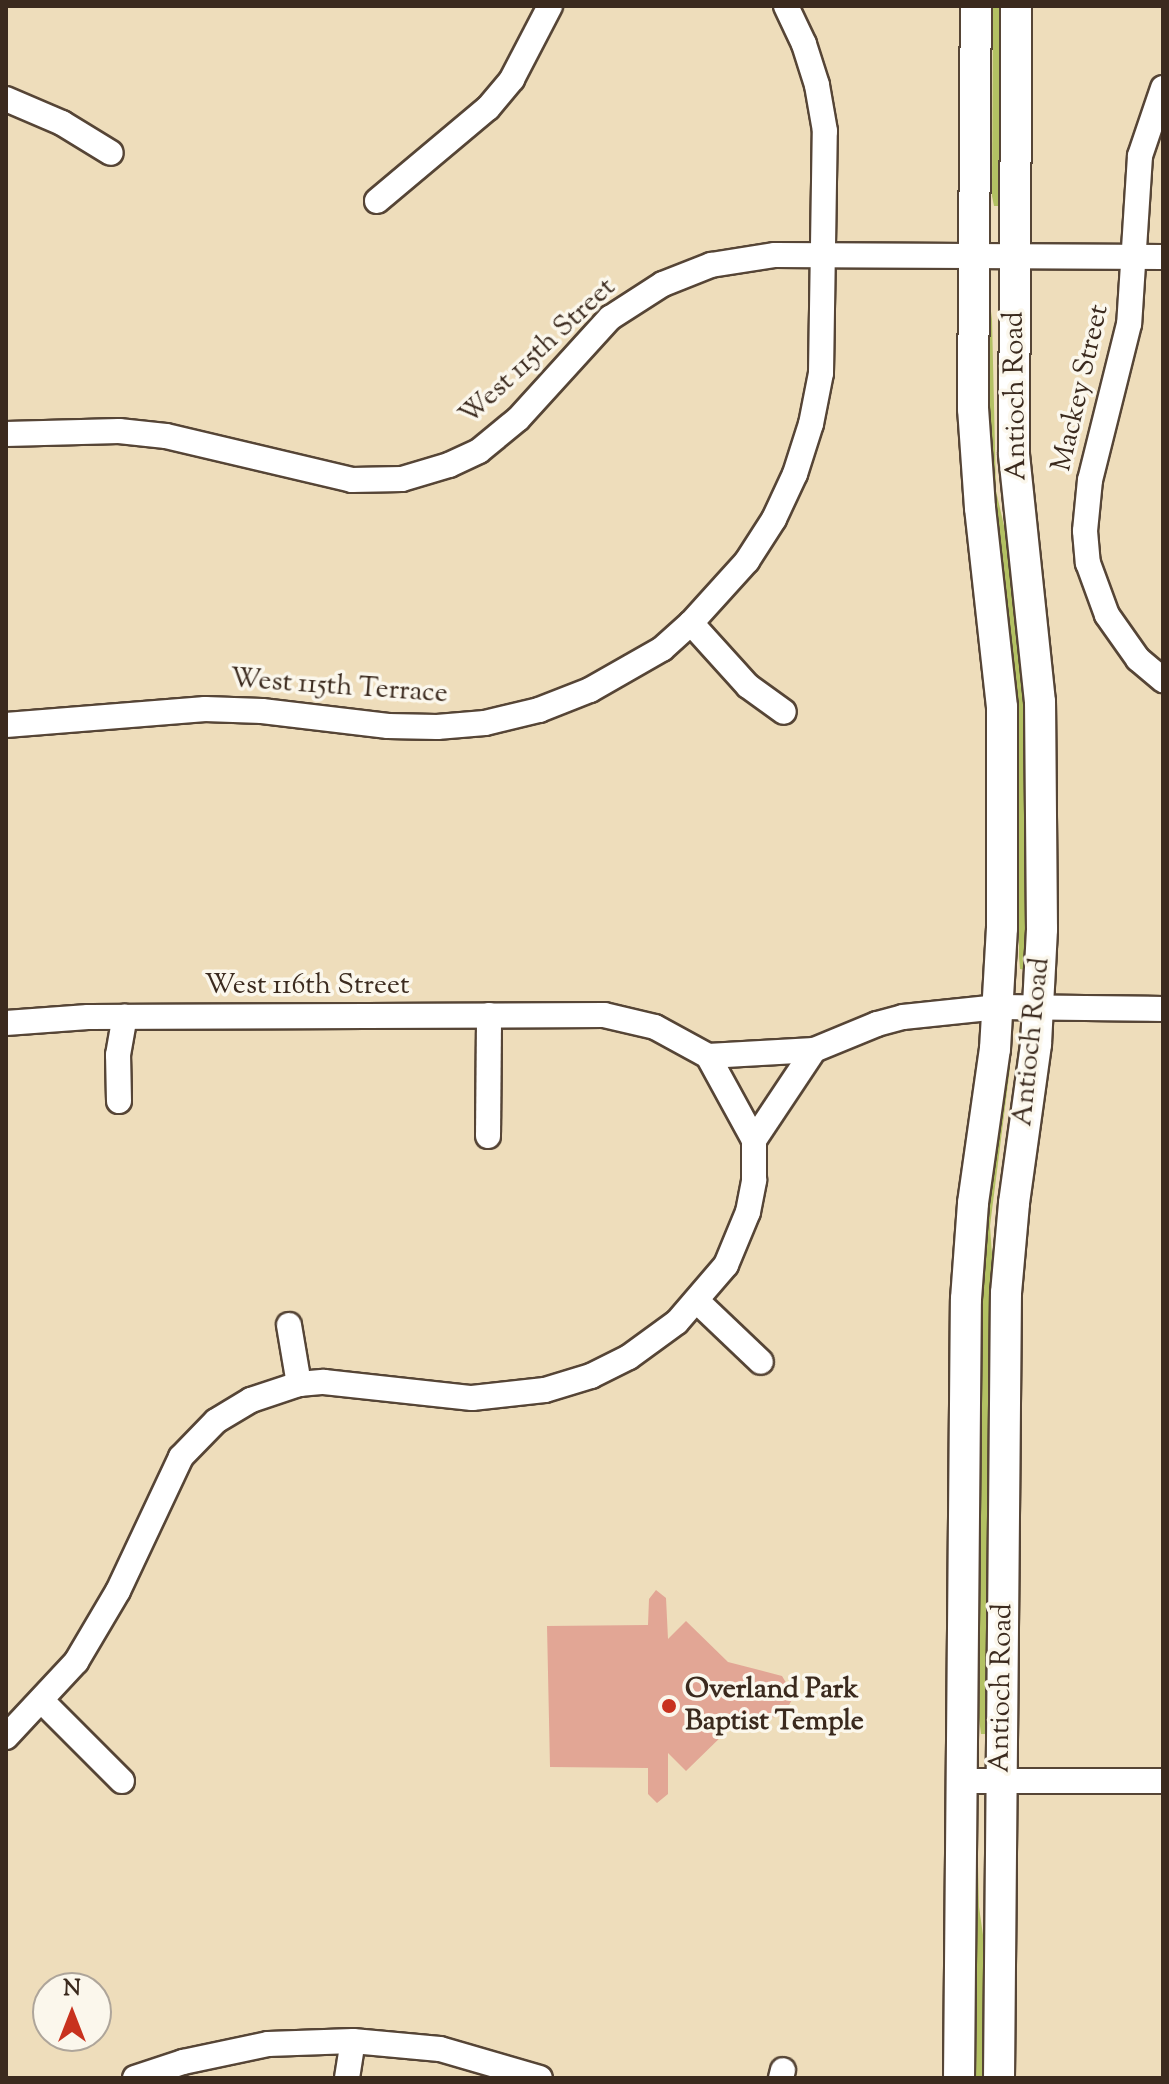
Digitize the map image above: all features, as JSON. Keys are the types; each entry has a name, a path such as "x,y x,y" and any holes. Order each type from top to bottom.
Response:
{"main road":[{"name":"Antioch Road","path":"959,2078 966,1299 973,1203 990,1093 1002,928 1002,707 976,459 976,6"},
{"name":"Antioch Road","path":"999,2078 1006,1293 1012,1218 1039,1007 1042,743 1037,652 1014,453 1016,6"}],"street":[{"path":"377,201 488,108 512,79 550,6"},
{"name":"West 115th Terrace","path":"6,725 205,709 262,711 388,726 437,727 485,723 539,710 590,690 662,649 691,623 747,561 774,519 795,474 811,424 821,373 825,131 817,85 804,44 786,6"},
{"name":"Mackey Street","path":"1163,88 1140,156 1129,324 1090,480 1085,531 1088,563 1107,615 1138,659 1163,680"},
{"path":"6,99 62,123 111,153"},
{"name":"West 115th Street","path":"6,434 119,431 178,439 352,480 385,481 418,476 479,451 506,431 610,318 663,284 732,260 825,255 1015,259 1163,257"},
{"path":"691,623 748,686 784,712"},
{"path":"6,1737 76,1662 100,1627 169,1478 191,1443 216,1421 251,1400 299,1384 324,1382 472,1398 545,1390 591,1376 629,1357 677,1322 726,1265 739,1238 754,1180 754,1140 708,1056 814,1050 877,1024 903,1017 998,1007 1163,1009"},
{"path":"488,1136 489,1015"},
{"name":"West 116th Street","path":"6,1023 125,1017 489,1015 625,1018 655,1027 708,1056"},
{"path":"119,1101 118,1055 125,1017"},
{"path":"754,1140 814,1050"},
{"path":"697,1301 761,1362"},
{"path":"289,1325 299,1384"},
{"path":"42,1701 122,1781"},
{"path":"962,1781 1163,1781"},
{"path":"135,2078 183,2062 256,2046 353,2041 440,2049 540,2078"},
{"path":"347,2078 353,2041"}],"green space":[{"path":"993,6 1003,6 1000,206 994,206 992,196"},
{"path":"984,304 990,304 992,319 996,491 1011,556 1027,680 1028,914 1025,970 1020,969 1019,957 1019,792 992,536"},
{"path":"1004,1060 1009,1060 1010,1068 990,1226 993,1269 986,1734 981,1734 980,1605 973,1550 977,1244"},
{"path":"977,1824 979,1907 986,1956 986,2078 976,2078 977,1980 971,1916 972,1825"}],"building":[{"name":"Overland Park Baptist Temple","path":"656,1590 666,1598 668,1639 686,1621 728,1662 782,1676 794,1696 783,1716 751,1720 747,1726 728,1730 686,1771 668,1753 668,1794 657,1803 648,1794 648,1768 550,1767 547,1626 648,1625 649,1599"}],"place":[{"name":"Overland Park Baptist Temple","path":"669,1706"}]}
